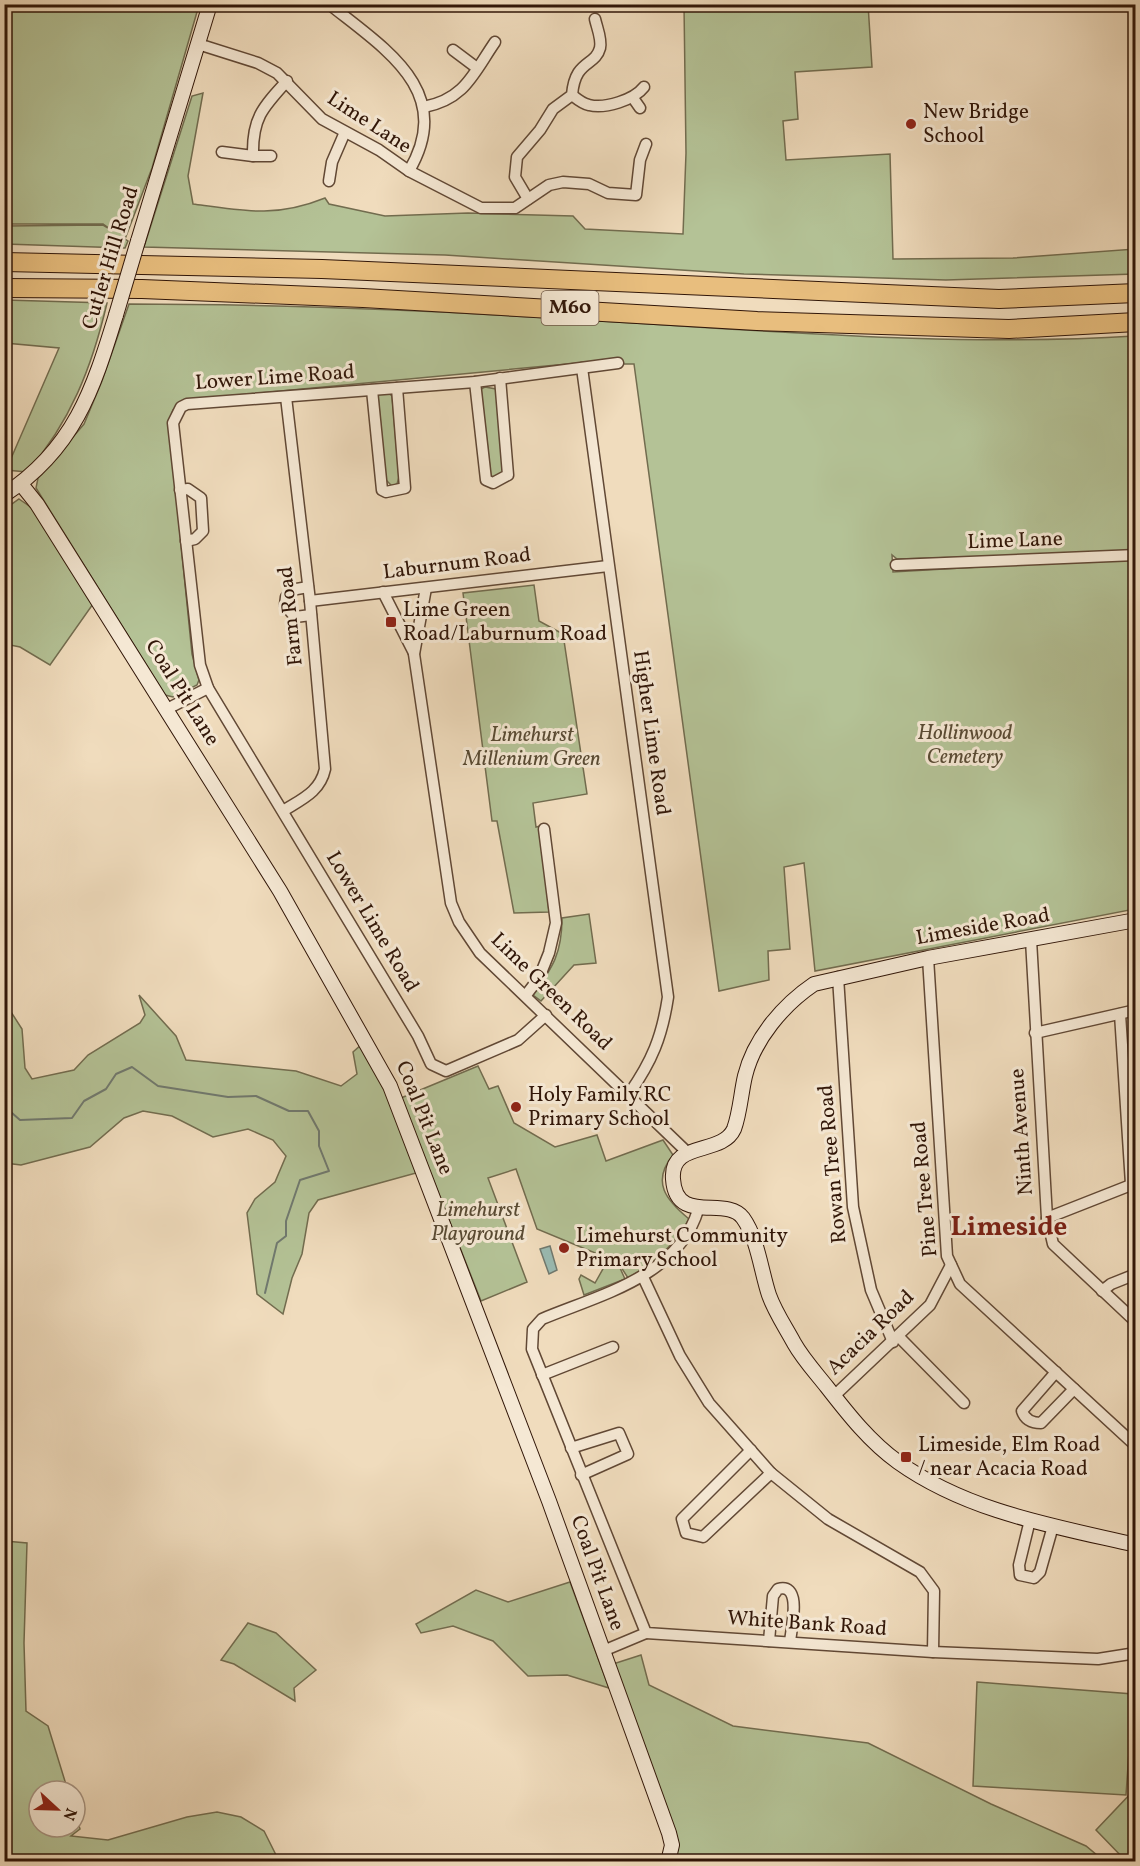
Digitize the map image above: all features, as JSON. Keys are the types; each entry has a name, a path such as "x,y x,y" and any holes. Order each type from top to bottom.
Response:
{"highway":[{"name":"M60","path":"4,262 322,269 999,299 1136,293"},
{"name":"M60","path":"4,288 142,289 363,298 757,321 997,329 1136,322"}],"street":[{"name":"Cutler Hill Road","path":"4,495 21,484 52,454 81,413 96,379 210,4"},
{"path":"329,4 406,70 420,92 424,107 422,147 409,171"},
{"path":"528,199 515,177 517,157 540,130 552,109 572,95 577,72 599,50 600,40 595,19"},
{"path":"424,107 444,103 457,95 495,42"},
{"name":"Lime Lane","path":"198,44 258,63 277,73 314,111 345,132 380,150 409,171 481,208 510,209 549,185 563,182 589,184 608,193 641,195 645,147 656,154"},
{"path":"453,50 477,68"},
{"path":"253,156 253,128 257,118 286,81"},
{"path":"572,95 592,106 633,98 644,87"},
{"path":"633,98 640,108"},
{"path":"333,176 345,132"},
{"path":"222,152 271,156"},
{"name":"Lower Lime Road","path":"546,1015 518,1040 446,1071 431,1064 418,1036 208,688 200,665 172,423 181,407 475,382 618,363"},
{"name":"Higher Lime Road","path":"582,368 668,997 664,1028 650,1065 629,1095"},
{"path":"475,382 486,480 493,483 508,476 501,378"},
{"name":"Lower Lime Road","path":"372,390 382,490 386,492 405,488 397,388"},
{"name":"Farm Road","path":"283,811 315,791 323,782 325,769 310,601 286,397"},
{"name":"Coal Pit Lane","path":"21,484 37,504 280,891 390,1086 603,1651 669,1833 672,1845 668,1862"},
{"path":"180,490 193,491 201,498 203,531 195,539 186,541"},
{"name":"Lime Lane","path":"896,565 1136,555"},
{"name":"Laburnum Road","path":"310,601 608,566"},
{"path":"308,587 291,590 286,597 285,605 295,616 311,615"},
{"name":"Lime Green Road","path":"414,654 426,588"},
{"name":"Lime Green Road","path":"383,592 414,654 452,903 459,922 480,953 687,1152"},
{"path":"167,709 208,688"},
{"path":"526,995 539,978 549,953 556,923 543,829"},
{"name":"Limeside Road","path":"687,1152 718,1144 729,1136 735,1125 746,1072 760,1041 777,1016 800,993 814,984 928,958 1136,920"},
{"name":"Ninth Avenue","path":"1031,940 1047,1218 1053,1244 1136,1322"},
{"name":"Pine Tree Road","path":"928,958 947,1256 960,1284 1136,1446"},
{"name":"Rowan Tree Road","path":"838,977 853,1206 871,1290 896,1340"},
{"path":"1035,1033 1136,1010"},
{"path":"1047,1218 1133,1183 1120,1014"},
{"path":"687,1152 677,1162 672,1176 673,1183 683,1201 698,1210 730,1210 744,1219 770,1297 795,1346 860,1428 898,1462 951,1492 1007,1515 1135,1541"},
{"path":"603,1651 646,1633 532,1349 533,1329 542,1319 643,1277 680,1244 693,1225 698,1210"},
{"name":"Acacia Road","path":"834,1396 896,1340 930,1305 951,1265"},
{"path":"1102,1291 1111,1284 1136,1274"},
{"path":"643,1277 680,1356 703,1393 771,1473 828,1519 920,1572 934,1591 933,1652"},
{"path":"896,1340 964,1403"},
{"path":"542,1375 613,1347"},
{"path":"1056,1372 1022,1410 1024,1417 1033,1423 1041,1423 1074,1389"},
{"path":"571,1448 619,1432 628,1455 581,1475"},
{"path":"751,1450 682,1519 686,1533 703,1537 771,1473"},
{"path":"1030,1520 1019,1565 1020,1575 1034,1578 1040,1572 1053,1526"},
{"path":"769,1641 773,1596 778,1589 784,1587 794,1598 790,1642"},
{"name":"White Bank Road","path":"646,1633 933,1652 1098,1659 1136,1653"}],"green space":[{"path":"5,4 199,5 152,168 125,239 128,241 125,248 5,244 5,226 103,225 113,231 103,224 5,224"},
{"path":"868,4 872,67 795,72 798,119 783,121 786,160 890,154 893,259 1013,258 1135,249 1135,274 946,280 744,274 445,255 144,247 192,96 203,93 188,176 193,204 275,211 325,198 329,204 385,216 468,213 573,216 585,229 683,234 686,153 684,5"},
{"path":"5,300 107,303 94,350 78,393 56,434 27,472 6,470 59,348 5,343"},
{"name":"Hollinwood Cemetery","path":"129,304 389,310 892,338 1014,340 1135,336 1135,552 897,559 892,555 893,572 1135,558 1135,909 815,971 804,863 784,867 790,949 768,951 769,980 719,991 634,364 622,364 621,359 184,400 173,410 169,423 192,654 199,680 197,685 173,697 165,695 36,488 38,478 84,424"},
{"path":"485,387 496,389 503,472 496,478 491,477 481,389"},
{"path":"387,392 392,396 399,477 397,484 392,486 386,480 378,396 379,393"},
{"path":"19,499 32,508 93,604 50,665 20,647 5,644 5,509"},
{"name":"Limehurst Millenium Green","path":"534,585 539,621 563,634 587,794 533,803 536,827 541,826 549,912 514,913 497,821 492,821 463,593"},
{"path":"589,914 596,963 574,965 541,1001 533,995 555,959 562,930 562,918"},
{"path":"139,995 176,1036 186,1060 296,1071 341,1086 357,1074 353,1052 361,1045 388,1091 416,1173 318,1200 309,1213 302,1254 292,1278 283,1314 257,1294 247,1213 255,1199 275,1182 286,1156 273,1140 248,1129 213,1137 172,1116 143,1111 124,1118 90,1147 21,1165 5,1163 4,1001 22,1029 25,1068 32,1079 74,1070 88,1055 140,1023 145,1015"},
{"name":"Limehurst Community Primary School","path":"478,1066 489,1089 498,1086 514,1123 555,1147 597,1135 606,1161 663,1140 673,1155 663,1174 664,1190 674,1205 689,1219 670,1246 655,1260 628,1278 621,1267 612,1260 537,1229 516,1169 488,1178 527,1282 481,1301 401,1098"},
{"path":"608,1260 620,1268 625,1279 584,1295 579,1279 581,1275 595,1283"},
{"path":"5,1541 27,1543 24,1643 26,1711 48,1726 64,1779 27,1779 27,1839 87,1838 108,1840 187,1817 217,1812 241,1817 264,1831 279,1861 5,1861"},
{"path":"570,1582 609,1688 567,1675 528,1676 493,1641 453,1626 421,1633 416,1624 476,1590 508,1602"},
{"path":"248,1623 276,1633 316,1670 294,1688 295,1701 234,1664 221,1660"},
{"path":"641,1655 649,1685 733,1726 868,1743 991,1804 1086,1846 1104,1861 673,1861 613,1664"},
{"path":"977,1682 1133,1694 1126,1795 973,1786"},
{"path":"1135,1789 1135,1861 1126,1861 1096,1830"}],"water":[{"path":"550,1246 557,1270 549,1274 540,1249"}],"waterway":[{"path":"4,1106 20,1120 72,1118 84,1101 106,1089 116,1074 132,1067 158,1086 228,1097 256,1096 289,1111 308,1111 319,1131 319,1146 329,1171 300,1180 286,1221 286,1236 277,1243 265,1293"}],"place":[{"name":"New Bridge School","path":"911,124"},
{"name":"Lime Green Road/Laburnum Road","path":"391,622"},
{"name":"Holy Family RC Primary School","path":"516,1107"},
{"name":"Limehurst Community Primary School","path":"564,1248"},
{"name":"Limeside, Elm Road / near Acacia Road","path":"906,1457"}],"district":[{"name":"Limeside","path":"1009,1228"}],"park label":[{"name":"Limehurst Playground","path":"478,1222"}]}
